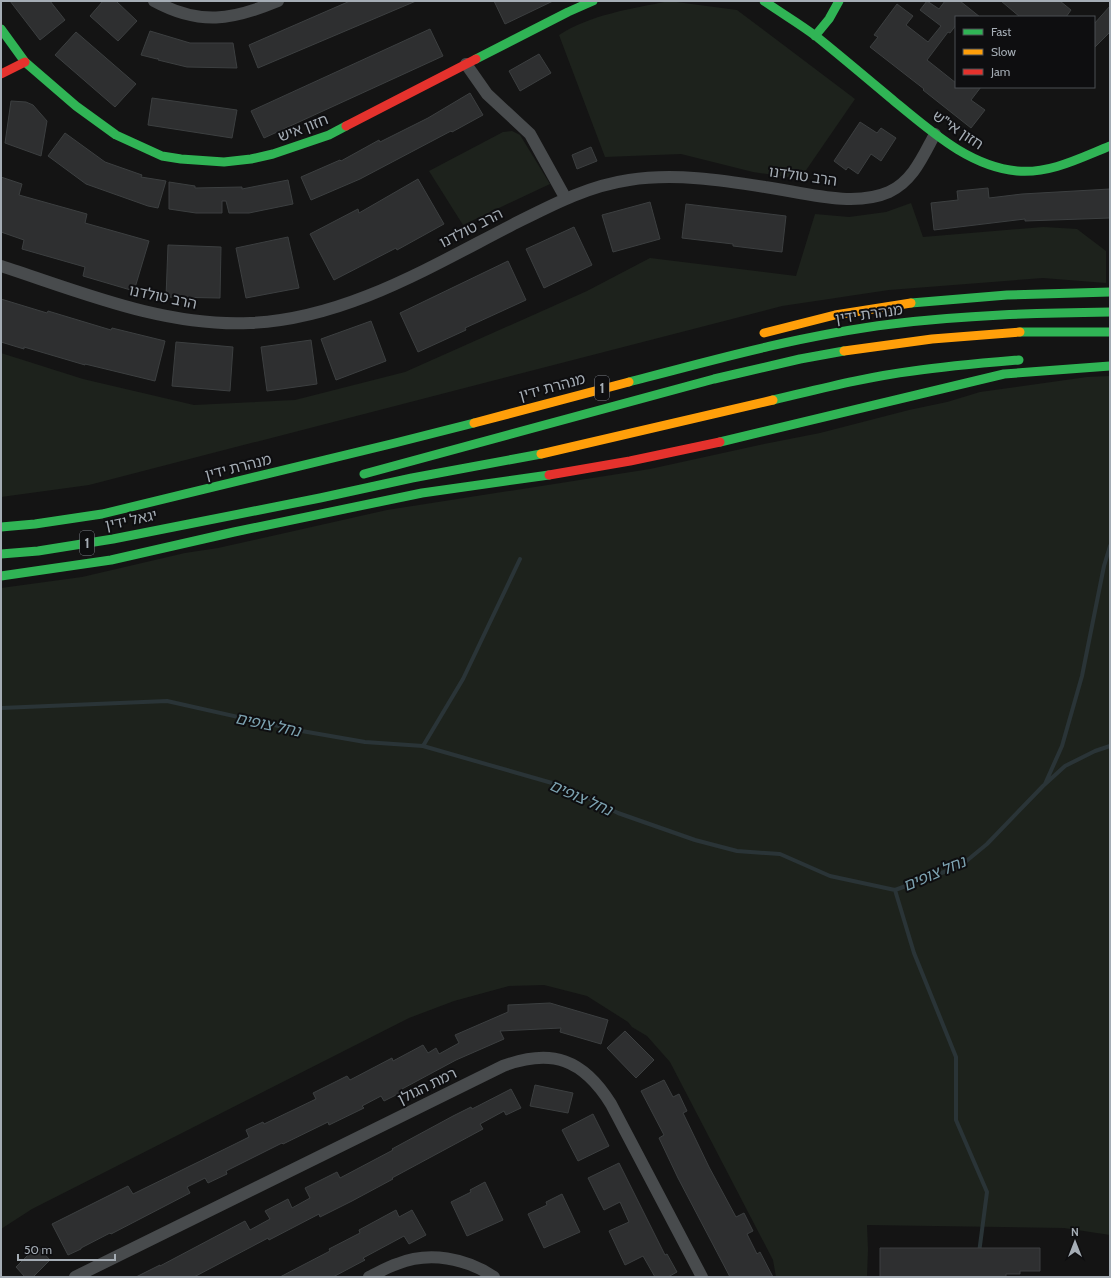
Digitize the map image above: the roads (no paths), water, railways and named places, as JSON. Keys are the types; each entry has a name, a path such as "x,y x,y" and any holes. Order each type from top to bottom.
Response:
{"main road":[{"name":"חזון איש","path":"25,62 76,106 116,135 162,156 188,160 224,162 251,159 273,154 329,135 568,12 593,1"},
{"path":"764,1 815,36 829,20 839,1"},
{"path":"1,29 25,62 1,74"},
{"name":"חזון אי\"ש","path":"815,36 935,134 975,159 1014,171 1032,171 1052,167 1110,146"},
{"path":"754,335 836,315 913,303 1020,293 1110,292"},
{"name":"מנהרת ידין","path":"102,514 395,443 752,350 816,337 892,324 959,317 1026,313 1110,312"},
{"name":"1","path":"355,476 684,387 757,369 827,355 895,344 961,336 1026,332 1110,332"},
{"path":"171,526 591,443 846,383 912,371 978,362 1031,359"},
{"path":"1,576 111,560 234,532 422,493 524,479 675,452 753,435 1004,374 1037,370 1110,366"},
{"path":"102,514 314,453"},
{"name":"1","path":"171,526 278,497"},
{"name":"יגאל ידין","path":"1,527 35,524 102,514"},
{"name":"יגאל ידין","path":"1,554 45,550 171,526"}],"street":[{"path":"154,1 184,14 204,18 221,18 241,15 278,1"},
{"path":"466,64 487,94 530,134 566,199"},
{"name":"הרב טולדנו","path":"1,266 120,305 173,318 225,323 251,323 278,320 305,316 334,308 376,292 402,281 566,199 595,187 614,182 673,178 748,184 839,198 858,199 875,197 890,192 903,183 914,171 935,134"},
{"name":"רמת הגולן","path":"75,1277 503,1066 528,1059 544,1058 569,1062 582,1070 601,1089 702,1277"},
{"path":"369,1277 397,1263 423,1258 452,1259 471,1264 494,1277"}],"waterway":[{"path":"1045,784 1062,746 1082,676 1104,566 1110,546"},
{"path":"423,746 463,679 520,559"},
{"name":"נחל צופים","path":"1,708 167,701 296,730 365,742 423,746 566,787 618,813 695,840 737,851 780,854 830,876 895,890 964,863 987,844 1043,786 1065,766 1095,751 1110,746"},
{"path":"895,890 914,953 956,1057 956,1120 987,1192 979,1253"}]}
